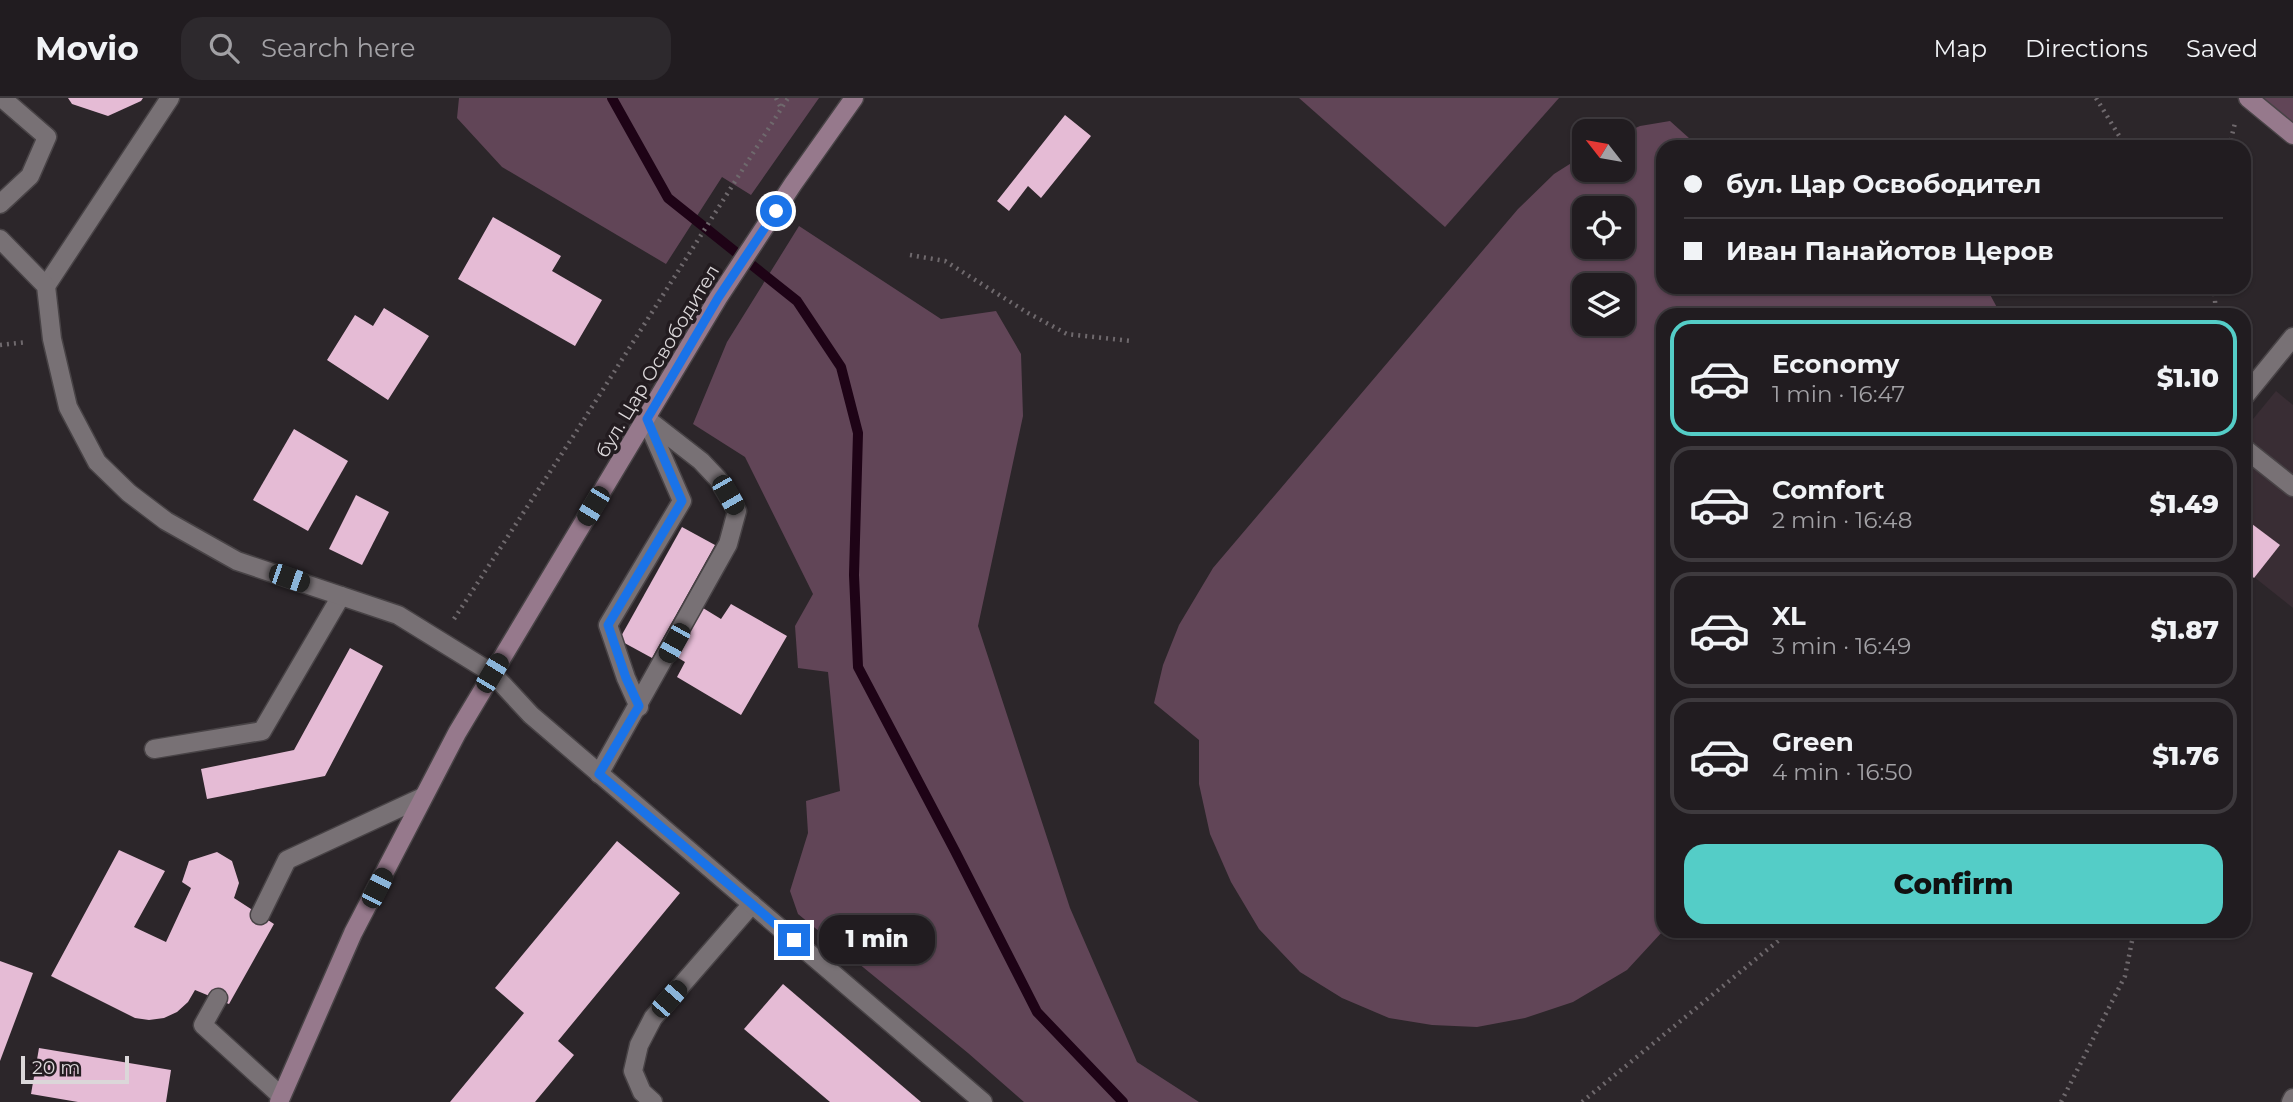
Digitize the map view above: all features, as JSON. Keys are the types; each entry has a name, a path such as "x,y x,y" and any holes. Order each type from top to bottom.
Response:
{"main road":[{"name":"бул. Цар Освободител","path":"280,1099 353,933 457,733 718,298 855,98"},
{"path":"2248,98 2293,135"}],"street":[{"path":"0,204 30,176 47,137 2,98"},
{"path":"46,286 170,98"},
{"path":"0,239 46,286 52,339 68,407 97,462 129,493 166,522 237,561 398,615 492,673 531,715 983,1102"},
{"path":"2251,388 2293,337"},
{"path":"639,706 626,678 608,625 682,501 647,419"},
{"path":"599,774 728,544 737,511 718,479 701,461 647,419"},
{"path":"2251,453 2293,486"},
{"path":"154,749 262,731 341,596"},
{"path":"260,915 287,860 423,797"},
{"path":"653,1102 642,1092 633,1071 639,1045 653,1018 752,904"},
{"path":"218,998 203,1025 280,1099"}],"path":[{"path":"776,98 781,108"},
{"path":"440,641 788,98"},
{"path":"2096,98 2122,140"},
{"path":"910,255 945,261 1067,334 1132,341"},
{"path":"1582,1102 1781,938"},
{"path":"2061,1102 2125,976 2133,938"}],"shaded area":[{"path":"459,98 819,98 751,195 722,177 666,264 502,167 457,118"},
{"path":"1299,98 1559,98 1445,227"},
{"path":"2248,98 2293,98 2293,134"},
{"path":"1670,121 1691,140 1656,140 1656,294 1990,294 1997,308 1656,308 1657,938 1627,970 1573,1002 1525,1018 1477,1027 1432,1025 1389,1018 1342,998 1300,972 1259,929 1231,882 1210,834 1199,784 1199,740 1154,703 1163,665 1179,625 1213,568 1518,209 1554,174 1572,163 1572,182 1635,182 1635,128"},
{"path":"799,226 941,319 996,311 1021,354 1023,416 978,626 1070,908 1137,1062 1199,1102 1024,1102 798,914 790,891 808,833 806,801 840,791 828,672 798,668 795,626 813,594 745,457 693,424 727,342"},
{"path":"2276,391 2293,405 2293,608 2251,575 2251,421"}],"building":[{"path":"68,98 143,98 108,116 72,104"},
{"path":"1065,115 1091,136 1041,198 1028,186 1009,211 997,201"},
{"path":"493,217 561,256 552,271 602,300 575,346 458,279"},
{"path":"384,308 429,336 388,400 327,360 355,315 373,326"},
{"path":"294,429 348,461 308,531 253,500"},
{"path":"356,495 389,512 362,565 329,549"},
{"path":"2251,523 2280,545 2254,578 2251,575"},
{"path":"682,527 715,545 652,658 619,640"},
{"path":"731,604 787,636 741,715 677,677 685,662 675,656 703,608 721,619"},
{"path":"350,648 383,666 325,776 207,799 201,769 294,750"},
{"path":"617,841 680,893 558,1041 574,1055 535,1102 450,1102 524,1013 495,988"},
{"path":"119,850 165,871 134,927 166,942 191,888 182,882 189,861 217,852 232,861 239,883 234,898 274,924 229,1004 195,990 188,1002 177,1012 164,1018 135,1018 51,976"},
{"path":"0,961 33,973 0,1061"},
{"path":"783,984 921,1102 830,1102 744,1029"},
{"path":"39,1048 171,1070 166,1102 78,1102 31,1094"}],"waterway":[{"path":"612,98 668,198 797,301 841,367 858,433 854,575 858,667 1037,1012 1123,1102"}],"route":[{"path":"776,211 718,298 647,419 682,501 608,625 626,678 639,706 599,774 794,940"}]}
